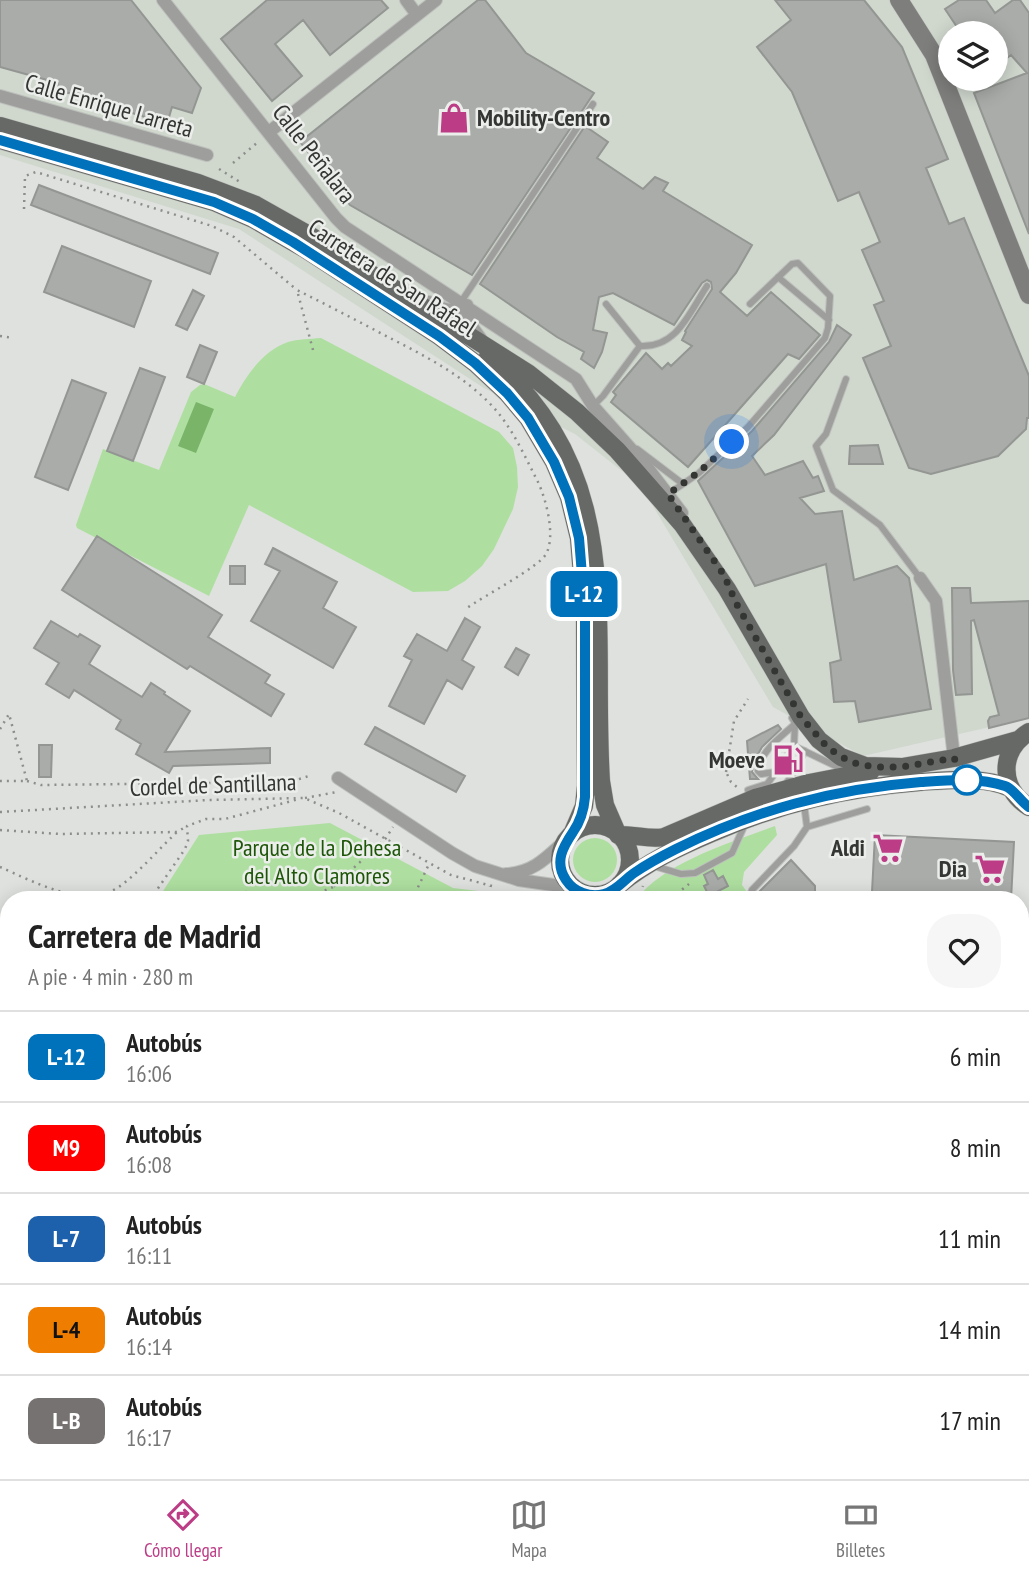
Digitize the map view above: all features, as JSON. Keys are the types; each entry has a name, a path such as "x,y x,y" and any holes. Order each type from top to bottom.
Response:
{"main road":[{"path":"900,0 934,55 1029,295"},
{"name":"Carretera de San Rafael","path":"0,126 232,194 284,220 519,366 559,397 623,457 682,523 736,603 801,717 819,740 836,754 854,763 874,767 902,767 954,758 1023,736"},
{"name":"Carretera de San Rafael","path":"0,140 214,202 260,223 439,336 486,372 518,405 536,430 562,480 575,519 581,556 585,612 586,786 582,811 570,836"},
{"name":"Carretera de San Rafael","path":"415,302 481,350 517,384 548,423 574,472 590,526 597,571 601,781 606,805 618,835"},
{"path":"1023,736 1011,748 1006,764 1006,777 1010,788 1029,807"},
{"path":"576,891 564,876 560,863 561,853 570,836 586,827 599,825 618,835 664,837 751,794 775,787 902,767"},
{"path":"614,891 649,864 693,841 747,818 803,800 865,788 943,780 983,782 1010,788"},
{"path":"614,891 626,875 630,860 627,848 618,835"}],"street":[{"name":"Calle Peñalara","path":"163,0 265,136 345,227 576,379 593,405 668,494 724,575 736,603"},
{"path":"406,0 417,15"},
{"path":"265,136 436,0"},
{"name":"Calle Enrique Larreta","path":"0,96 207,155"},
{"path":"361,268 442,309 459,311 464,304"},
{"path":"464,304 468,321 487,346"},
{"path":"920,578 936,601 954,758"},
{"path":"338,778 463,860 519,880 569,891"},
{"path":"501,874 521,873 533,868 570,836"}],"lane":[{"path":"464,304 593,104"},
{"path":"668,494 699,472 748,427 825,338 830,296 798,263 792,264 750,304"},
{"path":"778,277 829,320"},
{"path":"640,346 657,346 674,336 707,286"},
{"path":"606,304 640,346"},
{"path":"593,405 603,396 640,346"},
{"path":"846,379 826,434 816,446 833,490 880,525 920,578"},
{"name":"Calle Peñalara","path":"618,434 683,484"},
{"path":"736,603 754,649 795,723 794,746 776,772 775,787"},
{"path":"776,772 761,774 758,771 759,764 762,757 795,723"},
{"path":"794,746 851,774"},
{"path":"775,787 805,751"},
{"path":"803,800 807,827"},
{"path":"752,891 794,846 807,827 867,809"},
{"path":"649,864 681,874 697,873 732,853 747,818"}],"path":[{"path":"233,163 265,136"},
{"path":"24,209 25,176 36,172 212,226 234,237 297,290 432,360 466,383 495,408 520,447 545,497 551,540 546,555 536,565 487,593 467,608"},
{"path":"297,290 313,350"},
{"path":"0,336 13,338"},
{"path":"748,699 734,721 725,770 731,782 751,794"},
{"path":"0,729 9,714 27,781"},
{"path":"0,781 27,781 41,785 290,782 312,775"},
{"path":"108,891 122,885 187,825 205,819 225,819 304,798 354,789"},
{"name":"Cordel de Santillana","path":"0,812 209,800 304,798 339,813 429,864 469,882 491,886 489,891"},
{"path":"323,891 333,887 386,838 399,819"},
{"path":"156,891 185,849 188,841 187,825"},
{"path":"0,830 60,834 177,832"},
{"path":"416,891 429,864"},
{"path":"0,867 44,885 68,891"},
{"path":"680,891 697,873"},
{"path":"641,891 644,883"},
{"path":"333,887 334,891"}],"shaded area":[{"path":"0,0 1029,0 1029,718 863,756 773,707 641,486 575,434 484,388 239,229 0,155"},
{"path":"196,402 214,409 196,453 178,446"}],"green space":[{"path":"321,338 499,432 513,448 518,487 513,509 494,549 482,566 465,581 448,591 413,592 249,505 209,596 77,528 103,449 159,470 191,392 204,384 235,397 250,372 271,351 292,341"},
{"name":"Parque de la Dehesa del Alto Clamores","path":"330,823 453,888 478,891 163,891 199,835"},
{"path":"775,826 777,835 744,872 742,885 746,891 644,891 681,864"},
{"path":"595,838 610,845 617,860 610,875 595,882 580,875 573,860 580,845"}],"building":[{"path":"0,0 131,0 201,88 192,113 172,107 167,124 56,89 58,83 0,67"},
{"path":"267,0 381,0 388,8 330,55 303,20 275,44 302,76 272,101 221,39"},
{"name":"Mobility-Centro","path":"478,0 485,0 526,53 594,93 472,275 350,205 300,142"},
{"path":"775,0 864,0 902,47 948,159 926,168 949,224 964,218 1029,376 1029,418 1026,429 998,456 931,474 909,468 863,358 891,346 874,305 884,301 862,250 880,242 859,192 838,201 792,92 757,47 791,20"},
{"path":"959,0 986,0 995,13 1013,0 1020,0 1029,13 1029,234 974,93 1008,91 1008,80 1027,73 1011,55 1008,57 1008,21 953,21 945,9"},
{"path":"585,126 608,142 597,158 643,189 655,177 668,183 663,191 752,245 736,273 720,292 747,316 771,292 820,335 799,359 788,354 688,467 611,402 616,395 613,392 646,353 662,369 668,363 671,366 692,346 682,340 712,289 711,282 707,280 702,283 674,325 613,293 599,297 593,330 607,333 594,368 581,359 584,352 557,337 480,284"},
{"path":"39,185 218,253 210,274 31,205"},
{"path":"62,246 151,281 134,327 44,292"},
{"path":"193,290 204,296 187,330 176,325"},
{"path":"837,325 851,335 774,435 752,456 765,475 803,461 813,478 818,476 824,491 800,498 815,514 842,511 854,580 897,566 909,578 931,709 859,722 855,701 834,702 830,663 841,660 826,564 755,586 698,481 752,431 829,342"},
{"path":"200,345 217,352 204,384 187,377"},
{"path":"140,368 165,377 133,461 107,451"},
{"path":"72,380 106,393 68,490 35,477"},
{"path":"878,445 883,464 849,464 850,446"},
{"path":"97,536 222,615 208,637 270,675 265,683 284,694 271,716 190,666 187,669 62,590"},
{"path":"273,548 337,582 323,608 356,627 333,668 251,621 280,571 265,564"},
{"path":"230,566 245,566 245,584 230,584"},
{"path":"952,588 970,588 971,603 1029,601 1029,718 989,728 990,717 999,715 974,620 971,621 972,694 956,695"},
{"path":"465,618 480,627 462,660 474,667 462,689 447,680 424,724 389,706 412,660 404,656 417,634 447,651"},
{"path":"51,621 100,646 89,664 142,697 151,683 190,711 165,752 270,748 270,763 173,766 169,773 136,754 141,744 116,729 121,720 74,690 69,698 46,684 59,663 34,648"},
{"path":"516,648 529,655 518,675 505,667"},
{"path":"778,725 781,729 762,747 754,761 752,772 758,779 750,779 747,741"},
{"path":"375,727 465,776 456,792 365,744"},
{"path":"39,745 52,745 51,777 39,777"},
{"path":"875,835 1014,842 1011,891 872,891"},
{"path":"791,860 815,886 815,891 760,891"},
{"path":"713,870 718,879 723,876 728,886 718,891 706,891 704,886 708,884 704,875"}],"bus line":[{"name":"L-12","path":"0,140 214,202 267,227 439,336 486,372 523,411 562,480 579,538 585,612 585,797 580,818 564,844 560,860 564,876 578,891"},
{"name":"L-12","path":"610,891 634,873 693,841 762,813 803,800 890,785 971,780 1008,787 1029,807"}],"place":[{"name":"Mobility-Centro","path":"454,118"},
{"name":"Moeve","path":"788,760"},
{"name":"Aldi","path":"888,848"},
{"name":"Dia","path":"990,869"}],"route":[{"path":"732,442 699,472 668,494 724,575 736,603 801,717 828,748 850,762 874,767 902,767 954,758 967,780"}]}
